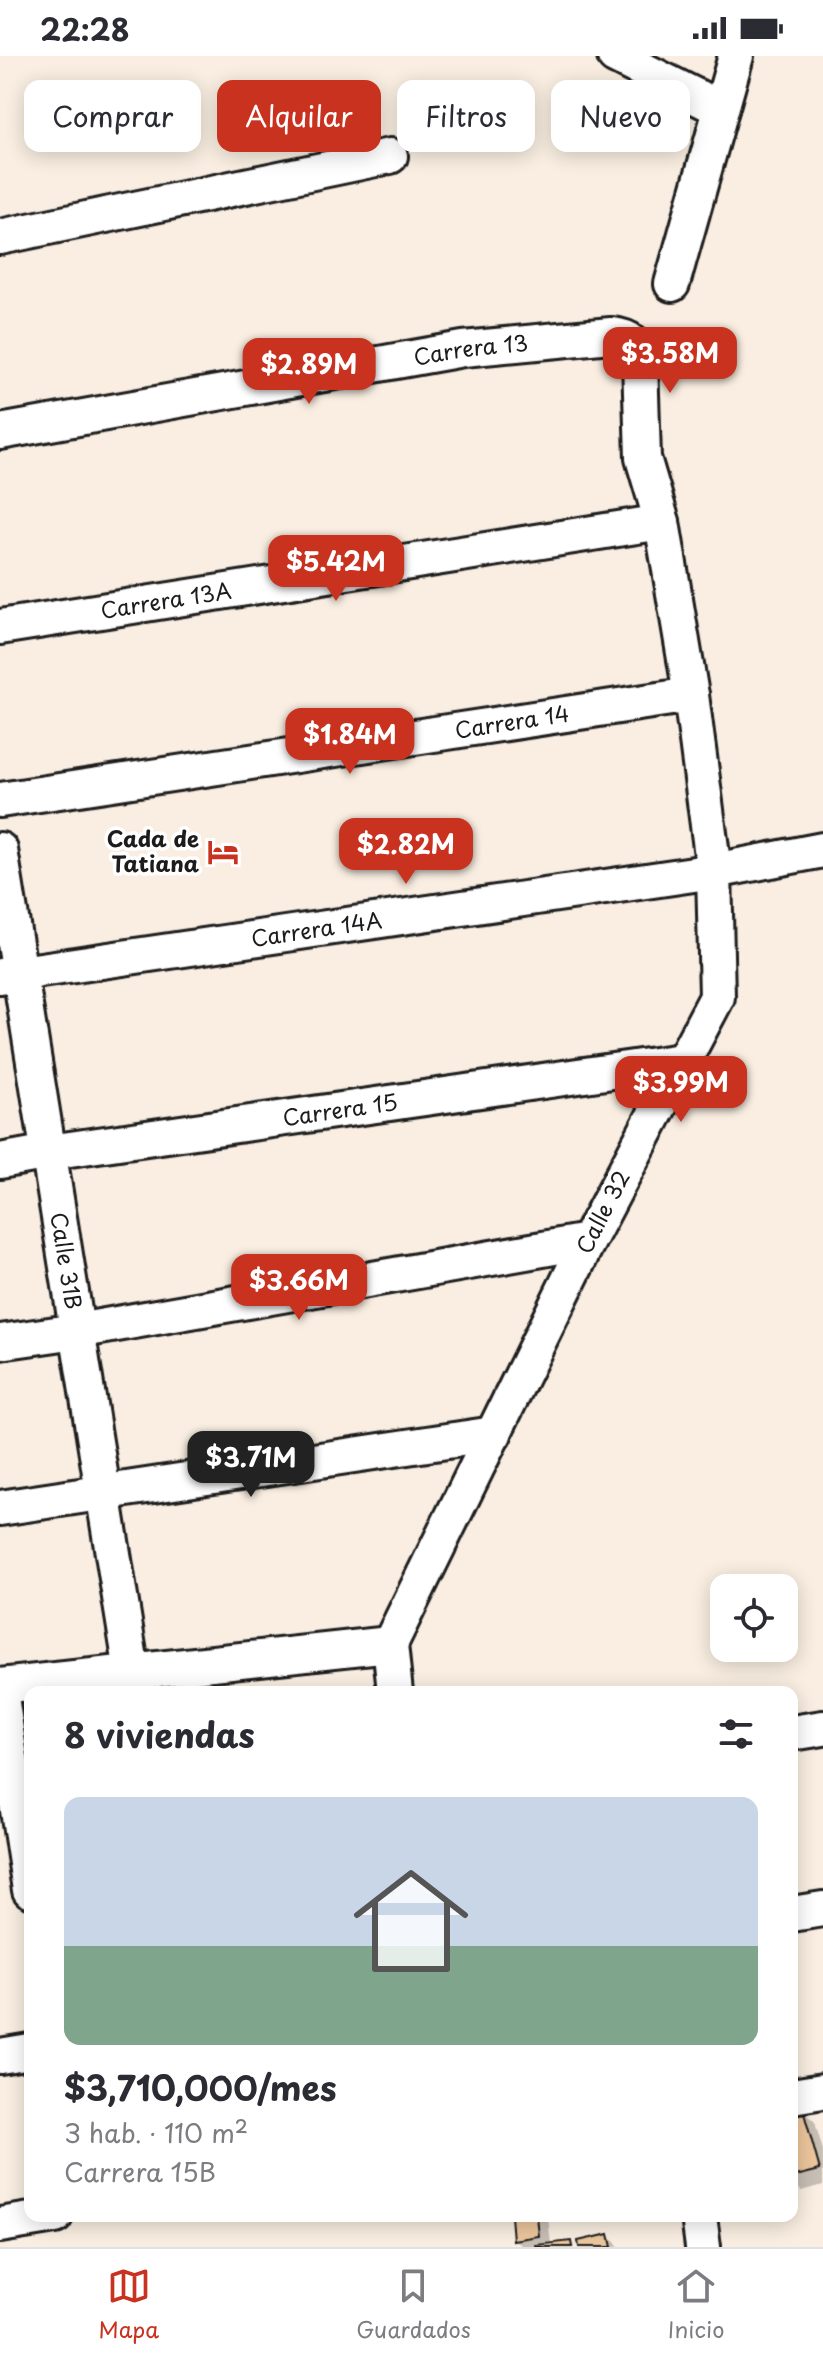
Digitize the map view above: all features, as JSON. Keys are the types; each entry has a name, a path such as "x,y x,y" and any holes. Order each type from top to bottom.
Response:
{"street":[{"path":"615,56 721,109"},
{"path":"672,284 736,56"},
{"path":"0,237 390,156"},
{"name":"Carrera 13","path":"0,432 463,349 611,335"},
{"name":"Calle 32","path":"390,1644 588,1241 717,997 714,871 691,695 662,522 643,458 640,361 637,345 627,337 611,335"},
{"name":"Carrera 13A","path":"0,627 662,522"},
{"name":"Carrera 14","path":"0,800 691,695"},
{"name":"Calle 31B","path":"0,850 10,974 49,1152 132,1672"},
{"name":"Carrera 14A","path":"10,974 714,871 823,850"},
{"name":"Carrera 15","path":"0,1161 682,1061"},
{"path":"0,1342 588,1241"},
{"path":"0,1508 494,1434"},
{"path":"19,1879 0,1688 390,1644 394,1686"},
{"path":"798,1732 823,1728"},
{"path":"798,1913 823,1909"},
{"path":"0,2056 24,2052"},
{"path":"798,2095 823,2091"},
{"path":"0,2225 24,2221"},
{"path":"700,2222 703,2247"}],"building":[{"path":"802,2106 820,2170 798,2176 798,2107"},
{"path":"512,2222 538,2222 539,2236 513,2240"},
{"path":"609,2234 612,2247 579,2247 578,2241"},
{"path":"571,2241 572,2247 536,2245"}],"place":[{"name":"Cada de Tatiana","path":"223,852"}]}
